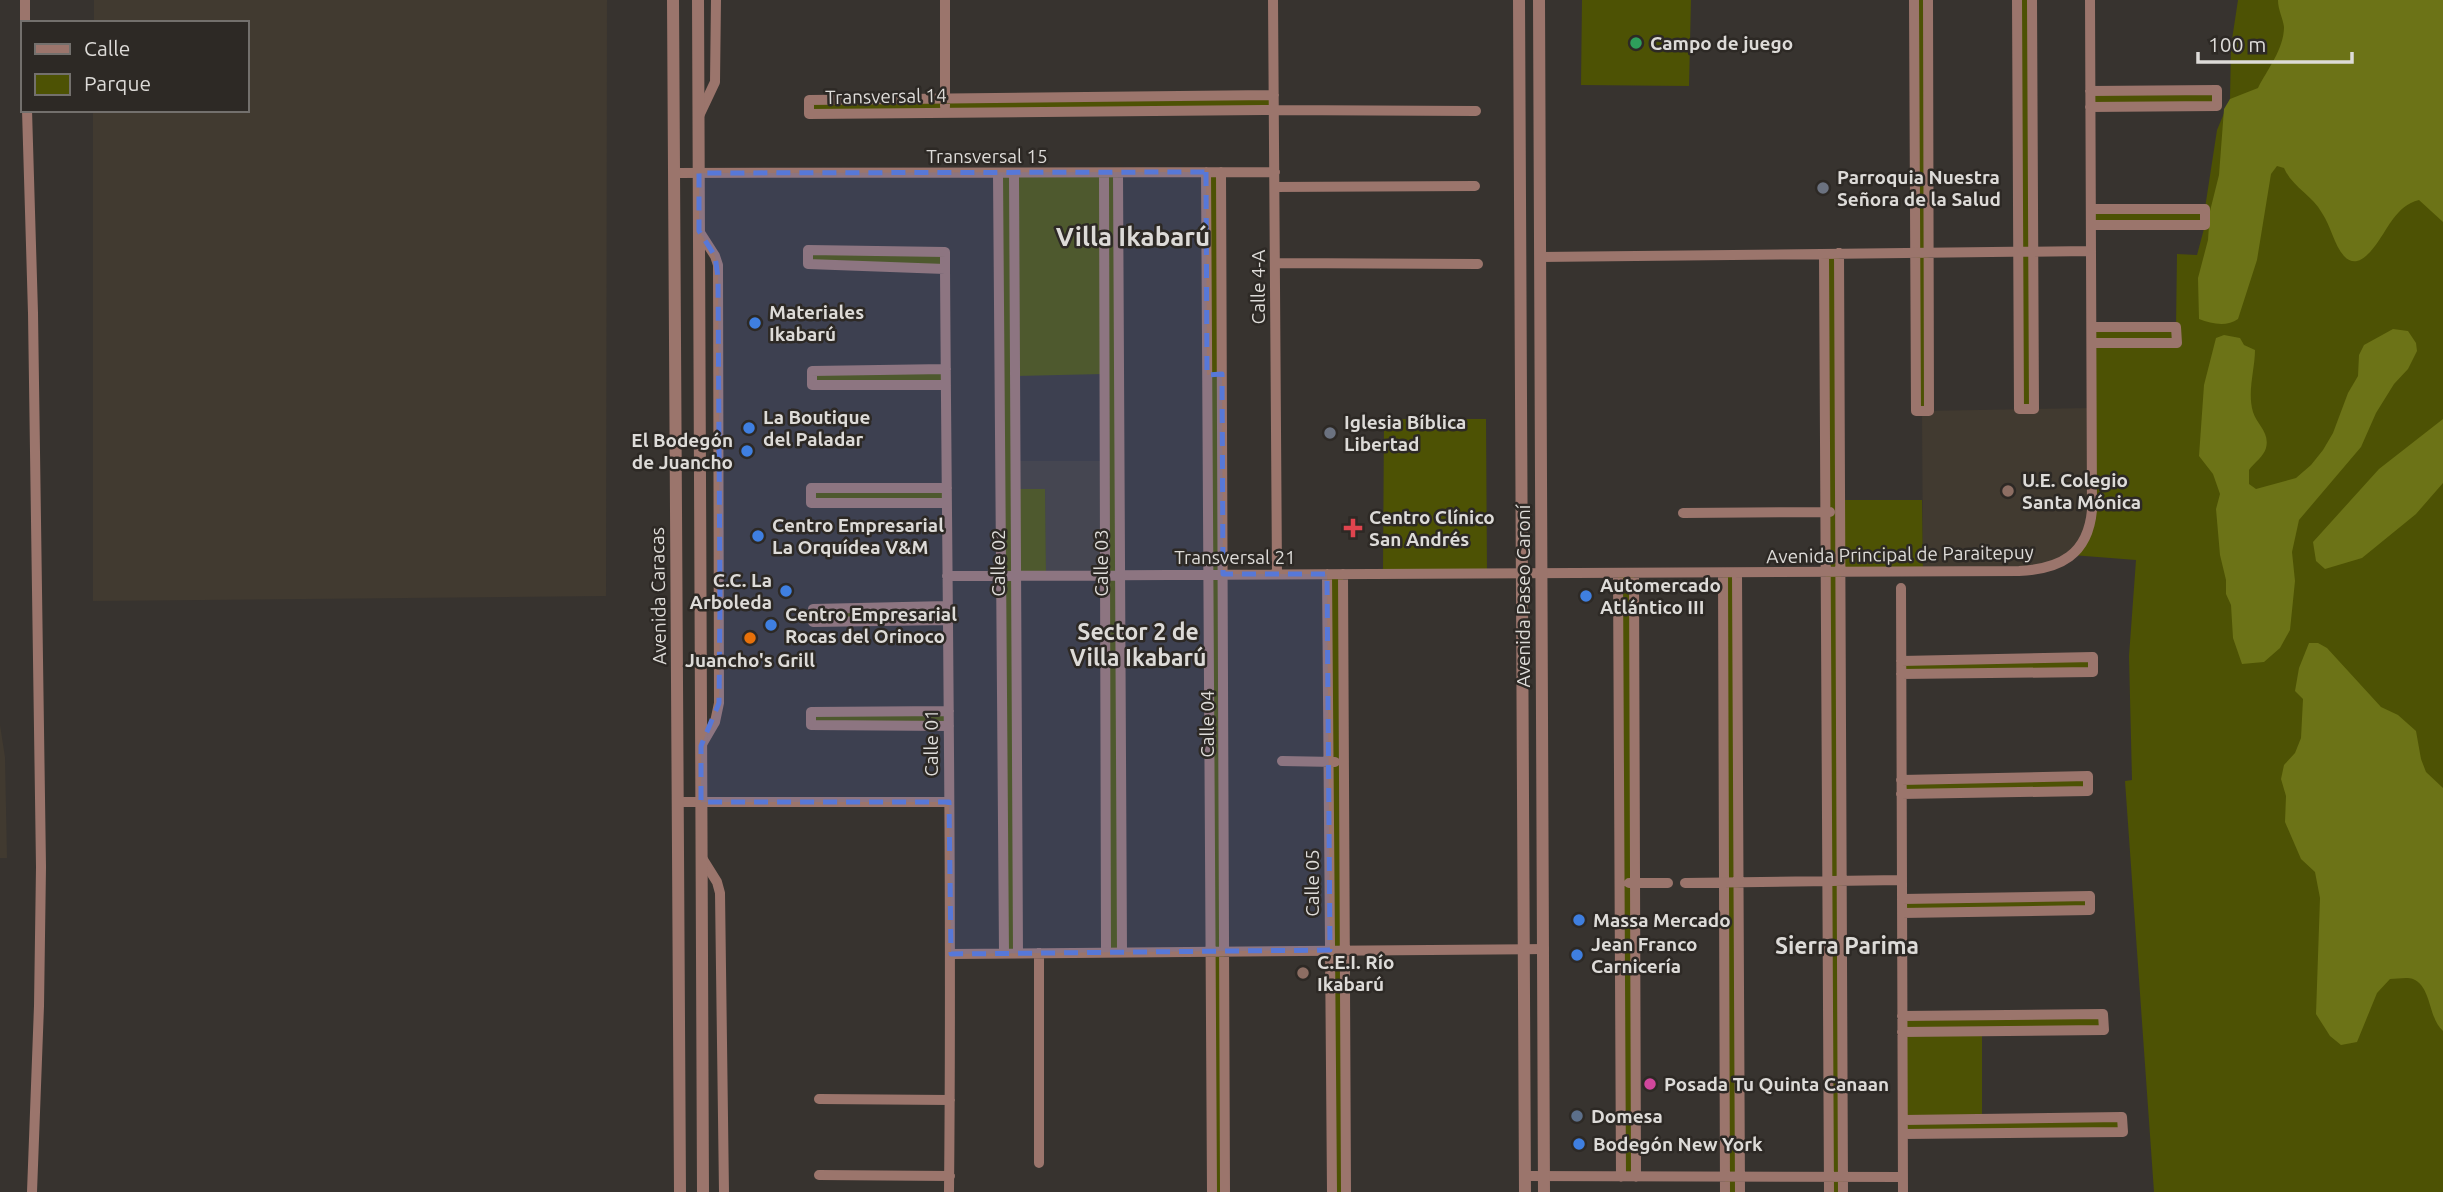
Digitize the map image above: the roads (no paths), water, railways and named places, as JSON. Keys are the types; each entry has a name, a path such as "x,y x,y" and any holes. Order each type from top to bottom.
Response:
{"street":[{"path":"25,0 25,21"},
{"name":"Avenida Caracas","path":"673,0 680,1192"},
{"path":"698,0 703,1192"},
{"path":"698,118 715,82 716,0"},
{"path":"945,0 945,113"},
{"name":"Calle 4-A","path":"1272,0 1277,574"},
{"name":"Avenida Paseo Caroní","path":"1519,0 1525,1192"},
{"name":"Avenida Paseo Caroní","path":"1538,0 1544,1192"},
{"path":"1914,0 1916,411 1929,411 1927,0"},
{"path":"2017,0 2019,409 2034,409 2032,0"},
{"name":"Avenida Principal de Paraitepuy","path":"1523,573 2035,571 2056,566 2072,555 2089,530 2092,510 2090,0"},
{"path":"2090,91 2217,90 2217,106 2090,107"},
{"name":"Transversal 14","path":"1274,95 809,100 809,114 1188,110 1476,111"},
{"path":"1188,110 1189,96"},
{"path":"1109,111 1110,97"},
{"path":"1042,112 1043,98"},
{"path":"27,112 33,313 41,853 32,1192"},
{"name":"Calle 04","path":"1221,172 1225,1192"},
{"name":"Transversal 15","path":"674,173 1275,172"},
{"name":"Calle 03","path":"1104,173 1106,952"},
{"name":"Calle 03","path":"1118,173 1122,952"},
{"name":"Calle 04","path":"1206,173 1212,1192"},
{"name":"Calle 02","path":"998,174 1004,953"},
{"name":"Calle 02","path":"1014,174 1018,953"},
{"path":"1275,187 1475,186"},
{"path":"2091,209 2205,209 2206,225 2091,225"},
{"path":"699,231 718,265 719,343 719,703 715,722 701,746"},
{"path":"999,246 1014,245"},
{"name":"Calle 01","path":"945,269 808,264 808,250 945,252 951,954 949,1192"},
{"path":"1540,257 2091,251"},
{"path":"1839,253 1843,1192"},
{"path":"1824,254 1829,1192"},
{"path":"1275,263 1478,264"},
{"path":"2092,327 2176,327 2177,343 2092,343"},
{"path":"946,369 812,371 812,385 946,385"},
{"path":"1104,374 1119,373"},
{"path":"1207,374 1222,374"},
{"path":"1000,377 1015,376"},
{"path":"1825,412 1839,411"},
{"path":"947,488 811,488 811,503 947,503"},
{"path":"1683,513 1840,512"},
{"name":"Transversal 21","path":"947,576 1523,573"},
{"path":"1618,573 1621,1177"},
{"path":"1634,573 1636,1177"},
{"path":"1723,573 1726,1192"},
{"path":"1737,573 1740,1192"},
{"name":"Calle 05","path":"1327,574 1332,1192"},
{"name":"Calle 05","path":"1343,574 1346,1192"},
{"path":"1901,588 1903,1192"},
{"path":"948,606 813,609 813,622 948,620"},
{"path":"1002,637 1016,637"},
{"path":"1901,661 2093,657 2093,672 1901,674"},
{"path":"949,711 811,712 811,725 949,726"},
{"path":"1723,722 1737,722"},
{"path":"1619,725 1634,724"},
{"path":"1827,728 1841,727"},
{"path":"1282,761 1344,762"},
{"path":"1208,763 1224,763"},
{"path":"1105,765 1120,764"},
{"path":"1002,765 1017,765"},
{"path":"1901,780 2088,776 2088,791 1901,794"},
{"path":"679,802 950,802"},
{"path":"702,858 717,882 720,893 724,1192"},
{"path":"1209,868 1225,868"},
{"path":"1685,883 1902,880"},
{"path":"1619,883 1668,883"},
{"path":"1902,899 2090,896 2090,910 1902,913"},
{"path":"1105,908 1121,908"},
{"path":"1004,919 1018,919"},
{"path":"951,954 1544,949"},
{"path":"1039,953 1039,1163"},
{"path":"1902,1016 2103,1014 2104,1030 1902,1032"},
{"path":"1829,1022 1842,1021"},
{"path":"1725,1026 1739,1026"},
{"path":"1620,1032 1636,1032"},
{"path":"819,1099 950,1100"},
{"path":"1903,1120 2122,1117 2123,1132 1903,1134"},
{"path":"818,1175 950,1176"},
{"path":"1525,1176 1903,1177"}],"place":[{"name":"Campo de juego","path":"1636,43"},
{"name":"Parroquia Nuestra Señora de la Salud","path":"1823,188"},
{"name":"Materiales Ikabarú","path":"755,323"},
{"name":"La Boutique del Paladar","path":"749,428"},
{"name":"Iglesia Bíblica Libertad","path":"1330,433"},
{"name":"El Bodegón de Juancho","path":"747,451"},
{"name":"U.E. Colegio Santa Mónica","path":"2008,491"},
{"name":"Centro Clínico San Andrés","path":"1353,528"},
{"name":"Centro Empresarial La Orquídea V&M","path":"758,536"},
{"name":"C.C. La Arboleda","path":"786,591"},
{"name":"Automercado Atlántico III","path":"1586,596"},
{"name":"Centro Empresarial Rocas del Orinoco","path":"771,625"},
{"name":"Juancho's Grill","path":"750,638"},
{"name":"Massa Mercado","path":"1579,920"},
{"name":"Jean Franco Carnicería","path":"1577,955"},
{"name":"C.E.I. Río Ikabarú","path":"1303,973"},
{"name":"Posada Tu Quinta Canaan","path":"1650,1084"},
{"name":"Domesa","path":"1577,1116"},
{"name":"Bodegón New York","path":"1579,1144"}],"district":[{"name":"Villa Ikabarú","path":"1133,237"},
{"name":"Sector 2 de Villa Ikabarú","path":"1138,645"},
{"name":"Sierra Parima","path":"1847,946"}]}
